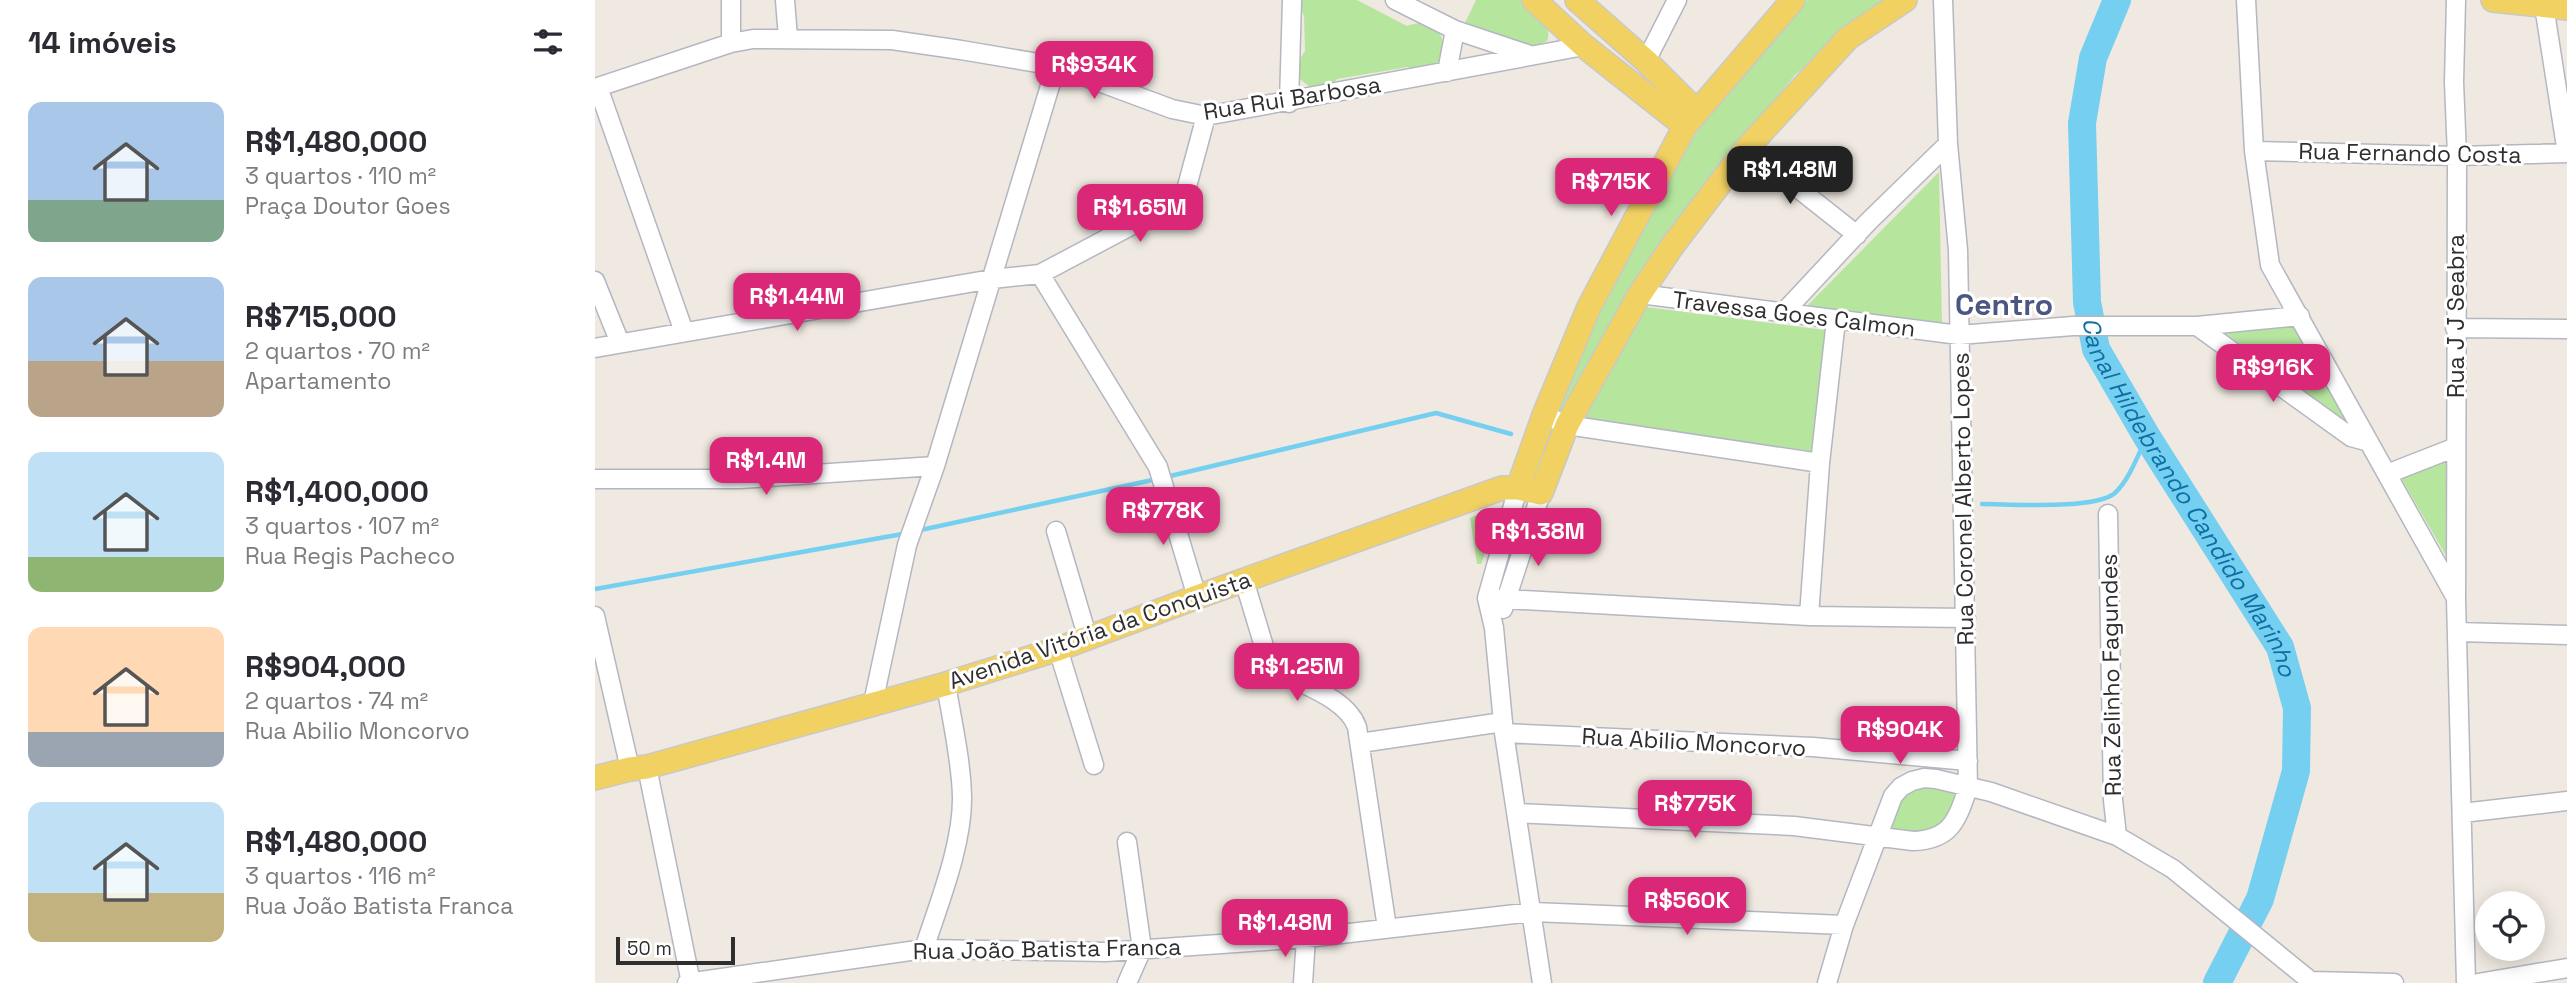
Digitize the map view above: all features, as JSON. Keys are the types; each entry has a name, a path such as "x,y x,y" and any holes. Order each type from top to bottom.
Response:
{"main road":[{"path":"1534,0 1584,46 1691,119"},
{"path":"1577,0 1646,61 1691,119"},
{"path":"1793,0 1691,119 1589,307 1544,415 1518,488 1541,493 1567,425 1640,294 1673,245 1747,148 1848,38 1905,0"},
{"path":"2493,0 2567,8"},
{"name":"Avenida Vitória da Conquista","path":"595,778 946,684 1058,649 1502,488 1518,488"}],"street":[{"path":"731,0 731,43"},
{"path":"785,0 788,38"},
{"path":"1289,103 1293,0"},
{"path":"1395,0 1455,30 1530,55"},
{"path":"1646,61 1677,0"},
{"name":"Rua Coronel Alberto Lopes","path":"1943,0 1948,144 1958,250 1968,788"},
{"path":"2246,0 2254,151 2270,265 2456,599"},
{"name":"Rua J J Seabra","path":"2456,0 2456,599 2466,983"},
{"path":"2544,6 2567,153"},
{"path":"1447,72 1455,30"},
{"name":"Rua Rui Barbosa","path":"597,88 731,43 753,39 892,40 1056,66 1172,109 1206,117 1584,46"},
{"path":"873,703 907,545 935,466 1056,66"},
{"path":"597,88 684,332"},
{"path":"595,348 992,279 1040,274 1172,204 1186,190 1206,117"},
{"path":"1783,313 1948,144"},
{"path":"1747,148 1857,235"},
{"name":"Rua Fernando Costa","path":"2254,151 2457,156 2567,153"},
{"path":"1040,274 1157,467 1197,597"},
{"path":"595,281 620,343"},
{"name":"Travessa Goes Calmon","path":"1640,294 1959,335 2073,326 2197,326 2300,316"},
{"path":"1809,616 1820,463 1836,320"},
{"path":"2197,326 2351,437 2369,442"},
{"path":"2455,328 2567,329"},
{"path":"1544,415 1567,425 1820,463"},
{"path":"2387,474 2456,447"},
{"path":"595,479 740,479 935,466"},
{"path":"1518,488 1487,598 1494,628 1503,727 1542,983"},
{"path":"1494,628 1507,600 1541,493"},
{"name":"Rua Zelinho Fagundes","path":"2108,514 2113,800 2117,836"},
{"path":"1056,531 1088,639"},
{"path":"1244,580 1269,663 1276,670 1347,710 1354,718 1387,928"},
{"path":"1487,598 1809,616 1966,618"},
{"path":"595,616 638,768 690,983"},
{"path":"2457,632 2567,635"},
{"path":"1058,649 1094,765"},
{"path":"924,949 951,867 963,800 946,684"},
{"name":"Rua Abilio Moncorvo","path":"1360,743 1503,727 1813,747 1968,761"},
{"path":"1827,983 1844,925 1893,796 1901,787 1924,778 1991,792 2117,836 2173,869 2312,982 2394,983"},
{"path":"1516,813 1794,826 1913,841 1941,835 1952,826 1960,813 1968,788"},
{"path":"2462,813 2567,801"},
{"path":"1127,842 1142,950 1127,983"},
{"name":"Rua João Batista Franca","path":"690,983 924,949 1106,952 1142,950 1306,938 1532,912 1844,925"},
{"path":"1303,983 1306,938"},
{"path":"2478,983 2567,968"}],"green space":[{"path":"1297,0 1357,0 1407,26 1423,23 1434,27 1441,36 1441,57 1434,66 1423,70 1408,67 1337,79 1332,85 1311,88 1300,79 1297,72 1297,64 1305,51 1304,16"},
{"path":"1476,0 1521,0 1545,23 1548,29 1547,41 1535,46 1464,25"},
{"path":"1807,0 1883,0 1795,75 1740,143 1564,412 1557,410 1555,402 1614,284 1691,141 1707,118"},
{"path":"1939,172 1942,326 1805,308"},
{"path":"1646,307 1825,330 1811,451 1583,418"},
{"path":"2293,327 2348,424 2225,333"},
{"path":"2449,459 2448,559 2401,478"},
{"path":"1492,508 1499,512 1481,564 1477,564 1470,518"},
{"path":"1924,787 1958,794 1946,820 1935,829 1927,831 1889,829 1905,797"}],"waterway":[{"name":"Canal Hildebrando Candido Marinho","path":"2117,0 2093,58 2082,123 2087,302 2096,349 2147,437 2280,647 2297,708 2296,771 2260,899 2217,983"},
{"path":"1166,477 1436,413 1511,434"},
{"path":"1982,504 2052,505 2105,498 2115,493 2125,481 2147,437"},
{"path":"916,531 1157,479"},
{"path":"595,589 908,533"}],"district":[{"name":"Centro","path":"2004,305"}]}
